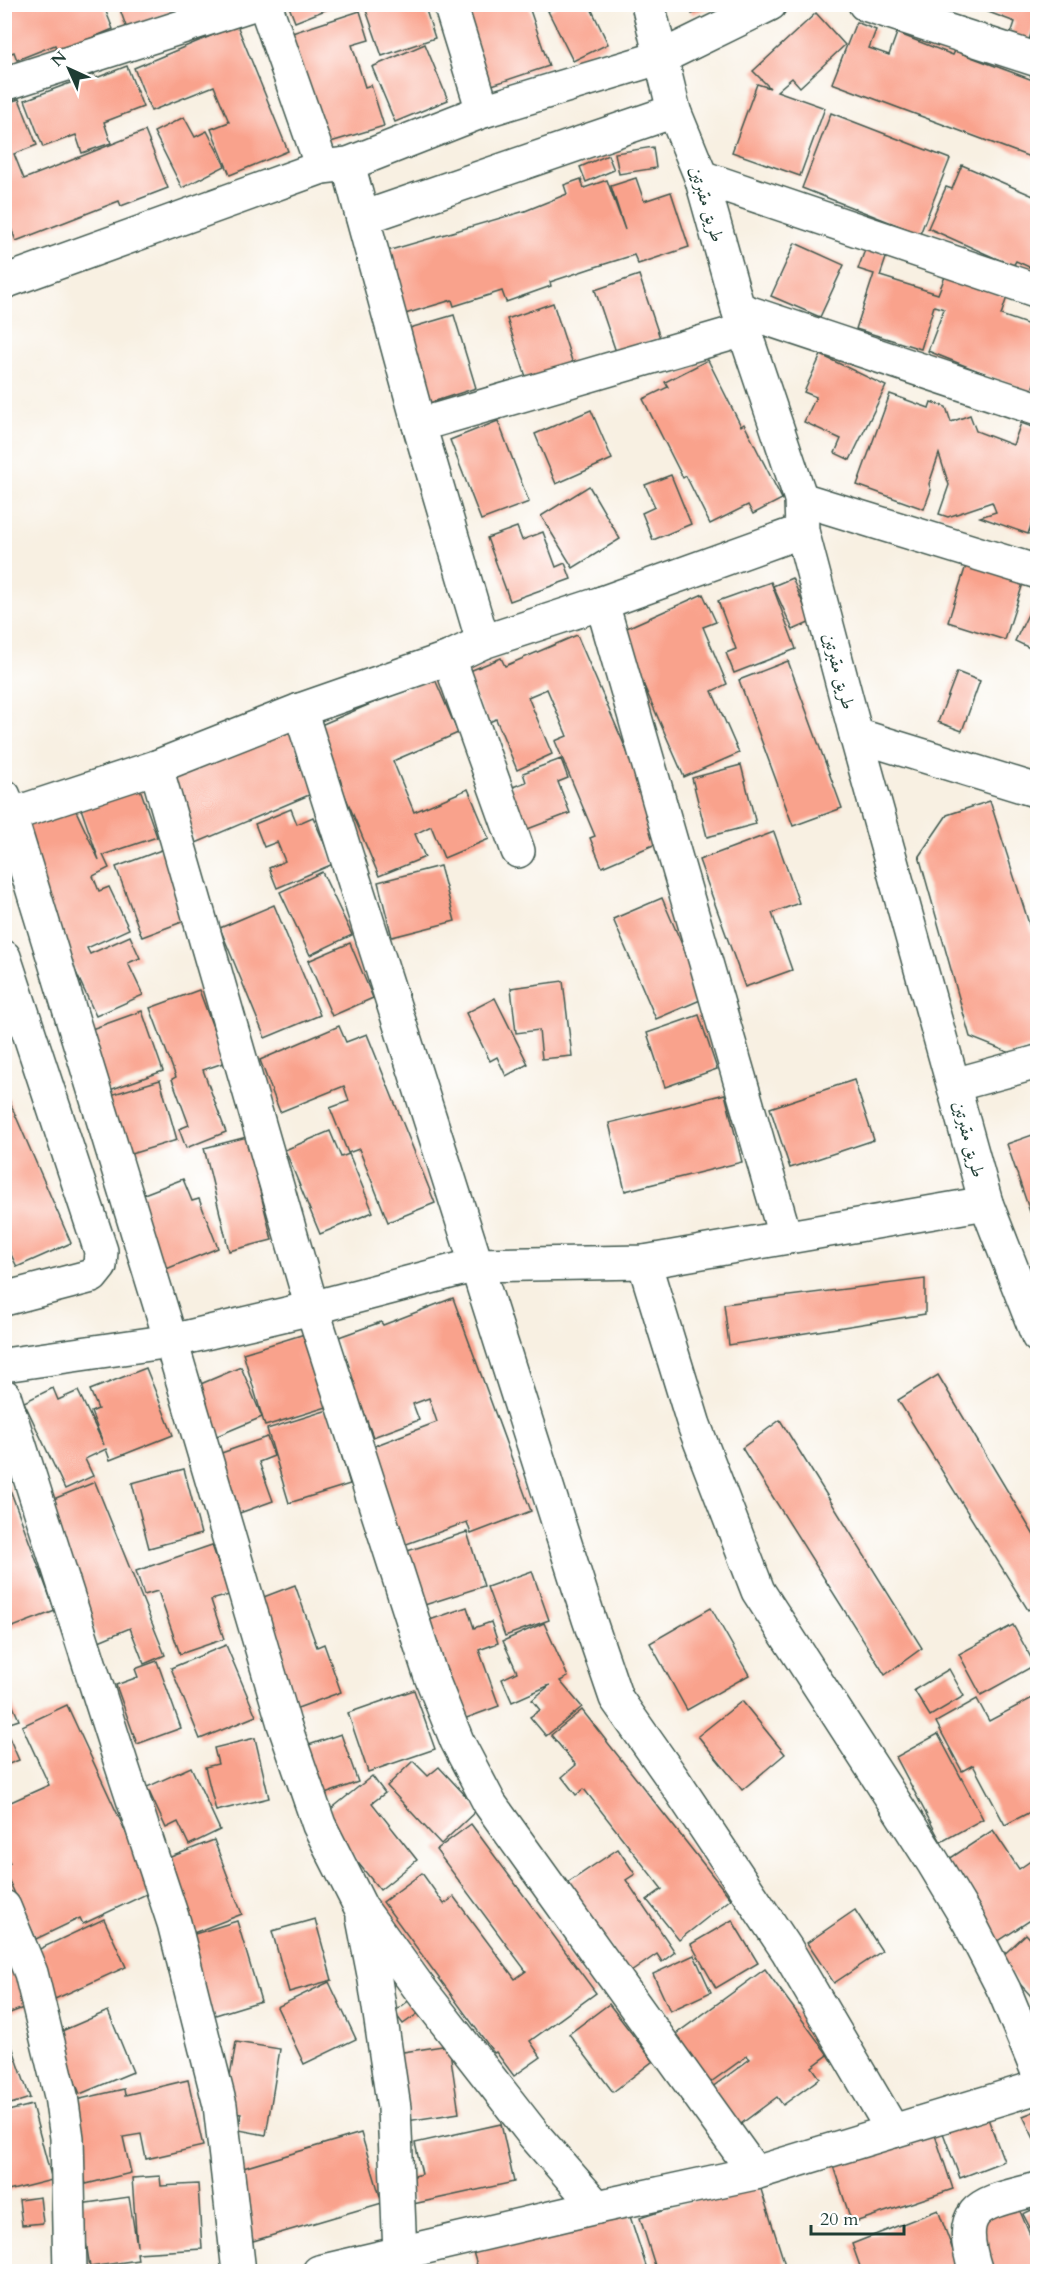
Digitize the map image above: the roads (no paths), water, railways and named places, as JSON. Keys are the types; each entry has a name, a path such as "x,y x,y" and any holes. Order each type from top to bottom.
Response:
{"street":[{"path":"4,84 253,4"},
{"path":"265,4 335,165 363,218 419,425 483,642"},
{"path":"450,4 483,111"},
{"name":"طريق مقبرتين","path":"648,4 674,111 701,177 741,319 802,515 856,735 986,1203 1038,1336"},
{"path":"4,282 483,111 662,57 770,4"},
{"path":"865,4 1038,60"},
{"path":"363,218 674,111"},
{"path":"701,177 1038,291"},
{"path":"419,425 741,319 1038,409"},
{"path":"597,2207 475,2061 361,1908 319,1824 301,1779 171,1341 7,806 156,767 300,710 450,658 483,642 602,603 802,515 1038,572"},
{"path":"602,603 785,1236"},
{"path":"450,658 518,851"},
{"path":"300,710 616,1698 673,1779 786,1950 893,2131"},
{"path":"856,735 1038,791"},
{"path":"156,767 312,1308 430,1674 457,1742 490,1804 755,2174"},
{"path":"4,957 17,1037 101,1251 100,1266 92,1276 4,1299"},
{"path":"954,1085 1038,1062"},
{"path":"4,1365 171,1341 312,1308 476,1265 644,1262 986,1203"},
{"path":"644,1262 693,1425 758,1591 933,1862 969,1922 1004,1990 1038,2072"},
{"path":"4,1396 174,1923 220,2105 239,2271"},
{"path":"4,1907 31,1973 61,2096 67,2138 70,2271"},
{"path":"361,1908 375,1980 394,2108 400,2253"},
{"path":"320,2271 597,2207 755,2174 1038,2087"},
{"path":"975,2271 968,2245 967,2226 971,2216 981,2207 996,2200 1038,2189"}]}
